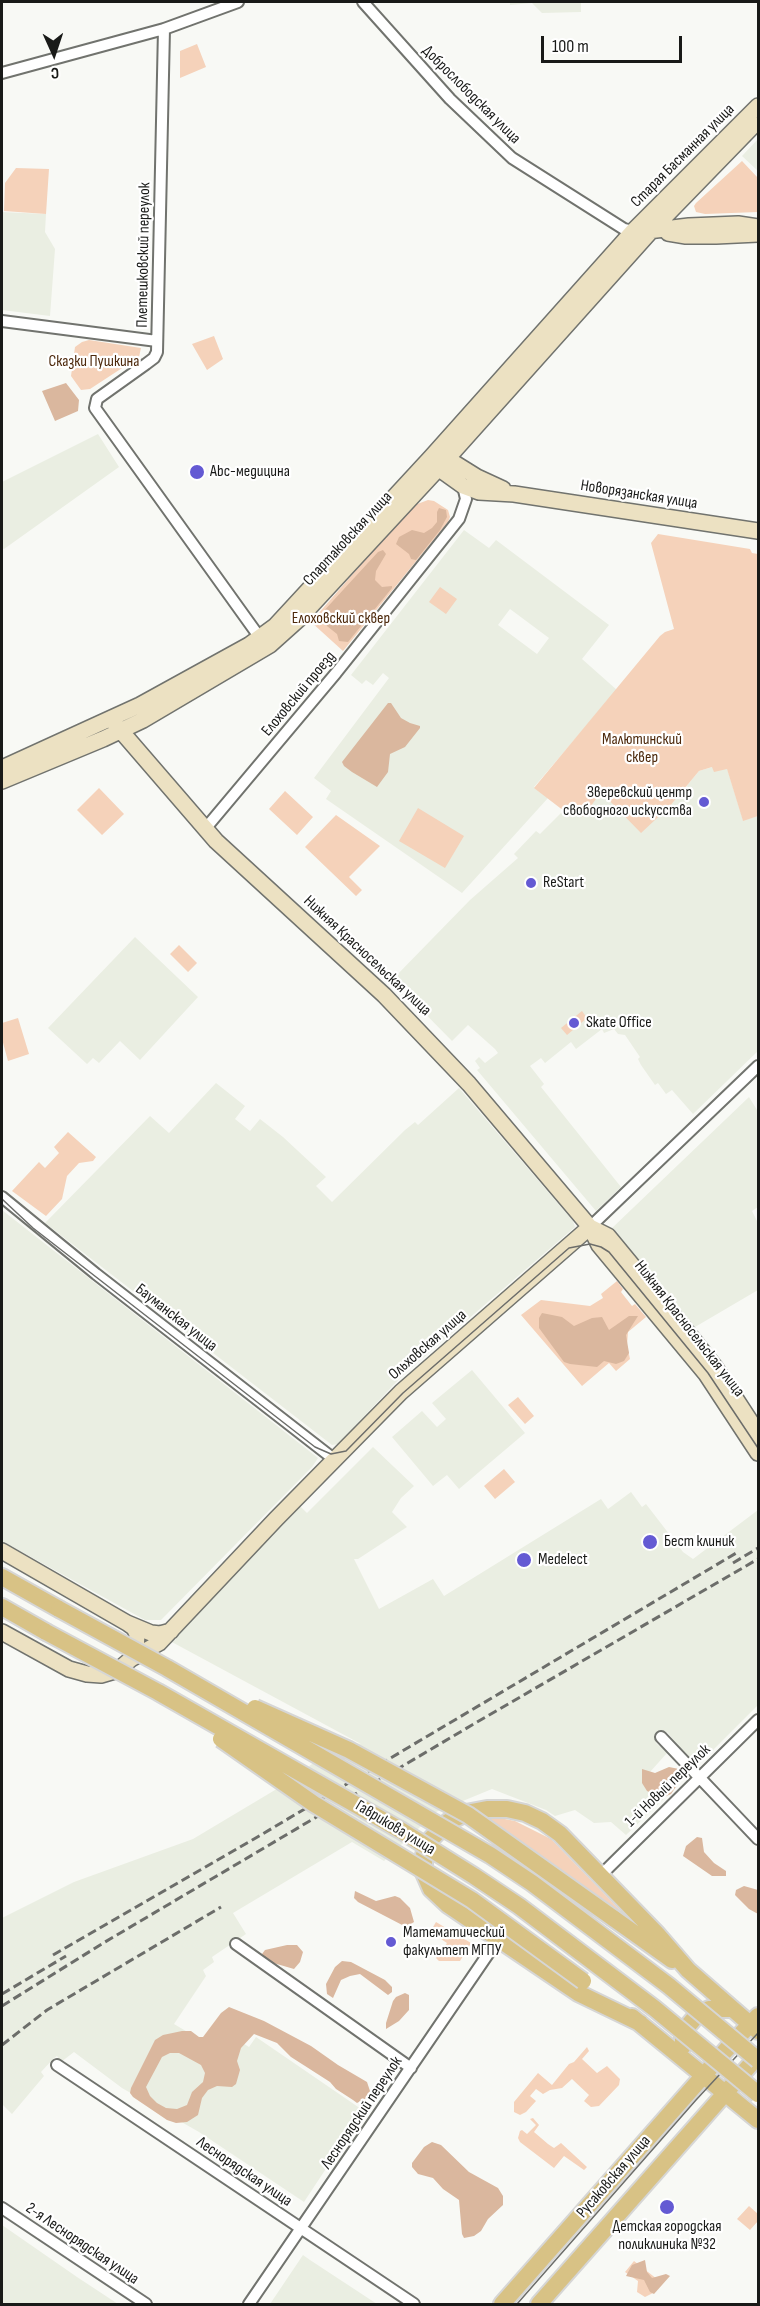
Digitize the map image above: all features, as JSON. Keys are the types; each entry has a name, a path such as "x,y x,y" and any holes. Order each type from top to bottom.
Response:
{"main road":[{"name":"Гаврикова улица","path":"2,1577 167,1668 415,1810 498,1861 532,1883 669,1986 754,2062"},
{"name":"Гаврикова улица","path":"2,1607 158,1692 402,1831 501,1894 654,2008 759,2094"},
{"path":"167,1668 349,1750 468,1815 690,1972"},
{"path":"158,1692 252,1762 314,1804 472,1900 644,2026 703,2076 756,2116"},
{"path":"690,1972 693,1998 686,2015 671,2026 644,2026 578,1993 448,1905 431,1889 424,1873 424,1855 431,1839 448,1822 466,1813 487,1809 507,1809 525,1813 542,1821 560,1834 657,1934 690,1972 731,2009 756,2024"},
{"path":"686,2061 683,2036 691,2020 709,2009 731,2009"},
{"name":"Русаковская улица","path":"501,2304 726,2050 756,2024"},
{"name":"Русаковская улица","path":"539,2304 754,2062"}],"street":[{"path":"2,73 164,29 238,2"},
{"name":"Доброслободская улица","path":"363,2 450,99 512,158 624,229 633,231"},
{"name":"Плетешковский переулок","path":"164,29 157,346 154,358 97,399 95,408 263,643"},
{"name":"Старая Басманная улица","path":"633,231 759,106"},
{"name":"Старая Басманная улица","path":"651,231 759,120"},
{"path":"633,231 738,224 759,227"},
{"name":"Спартаковская улица","path":"439,461 633,231"},
{"path":"651,231 686,236 759,234"},
{"name":"Спартаковская улица","path":"2,782 116,725 162,694 263,643 299,619 439,461 651,231"},
{"path":"2,321 157,346"},
{"name":"Новорязанская улица","path":"439,461 463,486 479,492 514,494 759,531"},
{"name":"Новорязанская улица","path":"439,461 514,494"},
{"name":"Елоховский проезд","path":"205,829 336,673 459,519 466,499 463,486"},
{"name":"Спартаковская улица","path":"2,768 116,725"},
{"name":"Нижняя Красносельская улица","path":"116,725 205,829 384,995 435,1046 590,1227 599,1245 706,1374 759,1453"},
{"name":"Ольховская улица","path":"2,1632 69,1669 87,1674 110,1674 159,1643 412,1382 590,1227 759,1066"},
{"name":"Бауманская улица","path":"2,1197 96,1274 335,1460"},
{"name":"Нижняя Красносельская улица","path":"590,1227 608,1236 688,1333 715,1367 759,1432"},
{"path":"2,1551 127,1623 151,1633 160,1634 171,1631"},
{"path":"127,1623 137,1634 138,1643 131,1659"},
{"name":"1-й Новый переулок","path":"600,1876 759,1720"},
{"path":"661,1737 759,1839"},
{"name":"Леснорядский переулок","path":"249,2304 499,1938"},
{"path":"236,1944 411,2068"},
{"name":"Леснорядская улица","path":"57,2065 414,2304"},
{"name":"2-я Леснорядская улица","path":"2,2208 146,2304"}],"shaded area":[{"path":"510,2 581,2 581,12 542,13 532,3 510,5"},
{"path":"758,139 758,171 742,156"},
{"path":"2,212 46,214 45,232 55,249 50,316 2,310"},
{"path":"98,434 119,467 4,549 2,548 2,482"},
{"path":"464,530 489,548 496,540 609,625 582,659 617,690 534,787 548,798 462,893 326,799 331,791 314,778 389,678 383,673 373,685 366,680 362,684 351,675","holes":["510,609 549,638 537,654 498,625"]},
{"path":"712,767 727,768 743,820 758,816 758,1051 693,1114 672,1090 666,1094 658,1083 655,1085 625,1035 618,1034 614,1029 604,1033 602,1029 576,1049 571,1042 545,1063 541,1058 530,1066 544,1084 541,1087 621,1187 596,1211 477,1070 480,1068 475,1061 479,1057 485,1063 498,1053 495,1049 468,1025 452,1041 392,980 470,900 518,858 514,854 536,831 540,834 571,803 601,792 670,806 699,771"},
{"path":"135,937 198,997 140,1060 120,1041 99,1063 93,1058 87,1064 48,1028"},
{"path":"216,1083 245,1106 235,1119 250,1131 260,1119 326,1177 316,1186 332,1202 405,1130 415,1122 418,1125 459,1088 573,1221 575,1227 402,1376 338,1444 332,1445 45,1223 150,1116 169,1133"},
{"path":"749,1097 758,1110 758,1207 752,1211 758,1223 758,1290 695,1327 611,1229"},
{"path":"2,1210 318,1458 312,1467 161,1620 145,1620 2,1541"},
{"path":"472,1370 525,1433 459,1489 447,1475 433,1486 392,1437 422,1411 437,1427 446,1419 432,1403"},
{"path":"373,1447 414,1486 401,1498 392,1512 407,1527 358,1559 354,1559 379,1609 433,1579 444,1596 601,1499 608,1509 631,1492 642,1507 646,1504 683,1552 693,1559 758,1510 758,1705 696,1767 667,1732 661,1737 656,1743 667,1753 650,1772 671,1792 626,1835 611,1822 594,1823 575,1810 555,1816 546,1810 492,1789 436,1812 384,1861 352,1842 233,1913 246,1934 212,1957 214,1962 203,1970 206,1976 174,2024 223,2053 233,2037 249,2047 256,2037 364,2111 304,2202 199,2132 122,2088 74,2052 61,2062 57,2056 53,2059 41,2072 44,2076 12,2114 2,2104 2,1918 74,1882 193,1839 275,1790 345,1741 361,1744 170,1641 300,1506 307,1513"},
{"path":"2,2225 77,2277 118,2304 2,2304"},
{"path":"303,2255 310,2260 377,2304 270,2304"}],"green space":[{"path":"197,44 206,67 180,78 180,51"},
{"path":"742,161 758,178 758,212 705,214 696,212 694,206 696,203"},
{"path":"16,168 49,169 46,214 4,211 5,183"},
{"path":"214,336 223,359 207,370 192,344"},
{"name":"Сказки Пушкина","path":"89,340 141,348 139,357 90,389 81,390 71,376 75,347"},
{"path":"66,383 79,400 78,411 55,421 42,391"},
{"name":"Елоховский сквер","path":"428,500 448,510 450,517 448,522 343,651 311,622 412,506"},
{"path":"439,508 446,510 447,517 440,530 416,560 411,559 409,554 396,544 399,537 412,530 424,533 432,528 437,522"},
{"name":"Малютинский сквер","path":"658,534 750,549 752,553 758,554 758,816 743,821 727,769 714,772 712,767 699,771 670,806 641,833 601,792 583,817 571,803 564,811 534,788 660,636 674,629 651,543"},
{"path":"383,550 386,554 376,571 375,580 382,587 392,586 392,588 348,642 339,641 337,634 322,622 321,614 378,552"},
{"path":"440,587 457,599 446,614 429,602"},
{"path":"388,703 391,703 401,718 420,728 405,747 390,754 388,772 377,787 352,772 342,762"},
{"path":"99,788 124,814 102,835 77,810"},
{"path":"285,791 313,817 297,835 269,809"},
{"path":"418,808 464,836 445,868 399,841"},
{"path":"336,815 380,846 349,877 362,890 356,896 305,847"},
{"path":"179,945 197,963 188,972 170,954"},
{"name":"Skate Office","path":"582,1011 587,1018 567,1035 561,1028"},
{"path":"18,1018 29,1054 8,1061 2,1039 2,1023"},
{"path":"68,1132 96,1157 93,1161 79,1163 67,1176 62,1199 46,1216 12,1191 39,1162 45,1168 59,1153 54,1147"},
{"path":"617,1281 623,1289 621,1292 632,1306 635,1304 646,1317 628,1332 627,1345 630,1359 616,1371 609,1363 582,1386 521,1315 541,1300 590,1306 603,1298 601,1294"},
{"path":"542,1313 562,1317 574,1326 592,1318 602,1317 609,1330 629,1316 638,1316 626,1335 629,1353 624,1361 616,1364 604,1361 597,1367 564,1362 539,1328 539,1318"},
{"path":"518,1397 534,1416 525,1424 508,1405"},
{"path":"504,1469 515,1482 495,1499 484,1486"},
{"path":"669,1767 679,1769 682,1773 682,1778 671,1794 662,1798 647,1791 642,1783 642,1769 655,1773"},
{"path":"500,1818 515,1821 551,1839 653,1944 483,1820"},
{"path":"697,1837 702,1838 704,1852 726,1871 726,1876 712,1876 683,1856 686,1846"},
{"path":"744,1886 758,1890 758,1914 749,1909 735,1895 736,1890"},
{"path":"355,1891 376,1901 395,1896 400,1898 410,1908 414,1922 406,1927 358,1902 354,1898"},
{"path":"436,1922 471,1943 460,1961 439,1961 436,1958 447,1943 430,1932"},
{"path":"297,1945 303,1952 300,1962 294,1969 270,1962 262,1954 265,1950"},
{"path":"342,1961 351,1962 385,1980 392,1987 392,1992 388,1995 360,1974 341,1980 333,1998 327,1994 326,1984 335,1967"},
{"path":"405,1993 409,1995 409,2010 399,2021 386,2029 393,2001"},
{"path":"229,2007 264,2021 311,2046 367,2082 370,2091 365,2099 357,2103 291,2057 277,2043 254,2034 241,2048 237,2061 240,2070 236,2084 232,2087 217,2086 208,2090 202,2098 198,2115 187,2122 176,2123 167,2120 133,2097 130,2093 131,2088 155,2040 163,2035 182,2031 191,2031 203,2037 221,2013","holes":["170,2053 179,2053 201,2065 205,2073 203,2082 192,2092 187,2105 177,2109 166,2108 150,2096 146,2087 162,2057"]},
{"path":"587,2047 589,2051 582,2059 597,2073 607,2066 620,2079 619,2085 599,2106 591,2107 584,2101 589,2095 572,2079 562,2088 543,2094 536,2089 530,2096 536,2101 526,2112 520,2115 514,2112 514,2102 538,2073 552,2085"},
{"path":"533,2118 539,2125 534,2132 554,2148 561,2143 587,2167 584,2170 564,2156 554,2168 520,2142 518,2138 520,2131 527,2134 536,2125 530,2119"},
{"path":"432,2142 441,2145 469,2172 498,2188 503,2196 503,2205 474,2236 464,2238 462,2234 459,2200 443,2189 433,2178 418,2174 412,2167 412,2163 424,2147"},
{"path":"749,2206 758,2214 758,2221 750,2230 737,2219"},
{"path":"645,2260 647,2272 652,2278 666,2274 670,2276 654,2294 650,2292 644,2280 626,2276 632,2265"},
{"path":"634,2261 662,2283 653,2293 645,2297 637,2292 638,2281 625,2272"}],"tram line":[{"path":"2,1199 33,1228 315,1447 331,1454 346,1451 403,1393 569,1248 590,1244 601,1247 609,1252 708,1373 758,1448"},
{"path":"517,2304 696,2100 758,2033"}],"railway":[{"path":"733,1563 758,1548"},
{"path":"53,1955 254,1839 738,1552"},
{"path":"2,2006 105,1942 472,1725 758,1559"},
{"path":"2,2045 47,2010 221,1907"},
{"path":"2,1994 66,1956"}],"place":[{"name":"Abc-медицина","path":"197,472"},
{"name":"Зверевский центр свободного искусства","path":"704,802"},
{"name":"ReStart","path":"531,883"},
{"name":"Skate Office","path":"574,1023"},
{"name":"Бест клиник","path":"650,1542"},
{"name":"Medelect","path":"524,1560"},
{"name":"Математический факультет МГПУ","path":"391,1942"},
{"name":"Детская городская поликлиника №32","path":"667,2207"}]}
